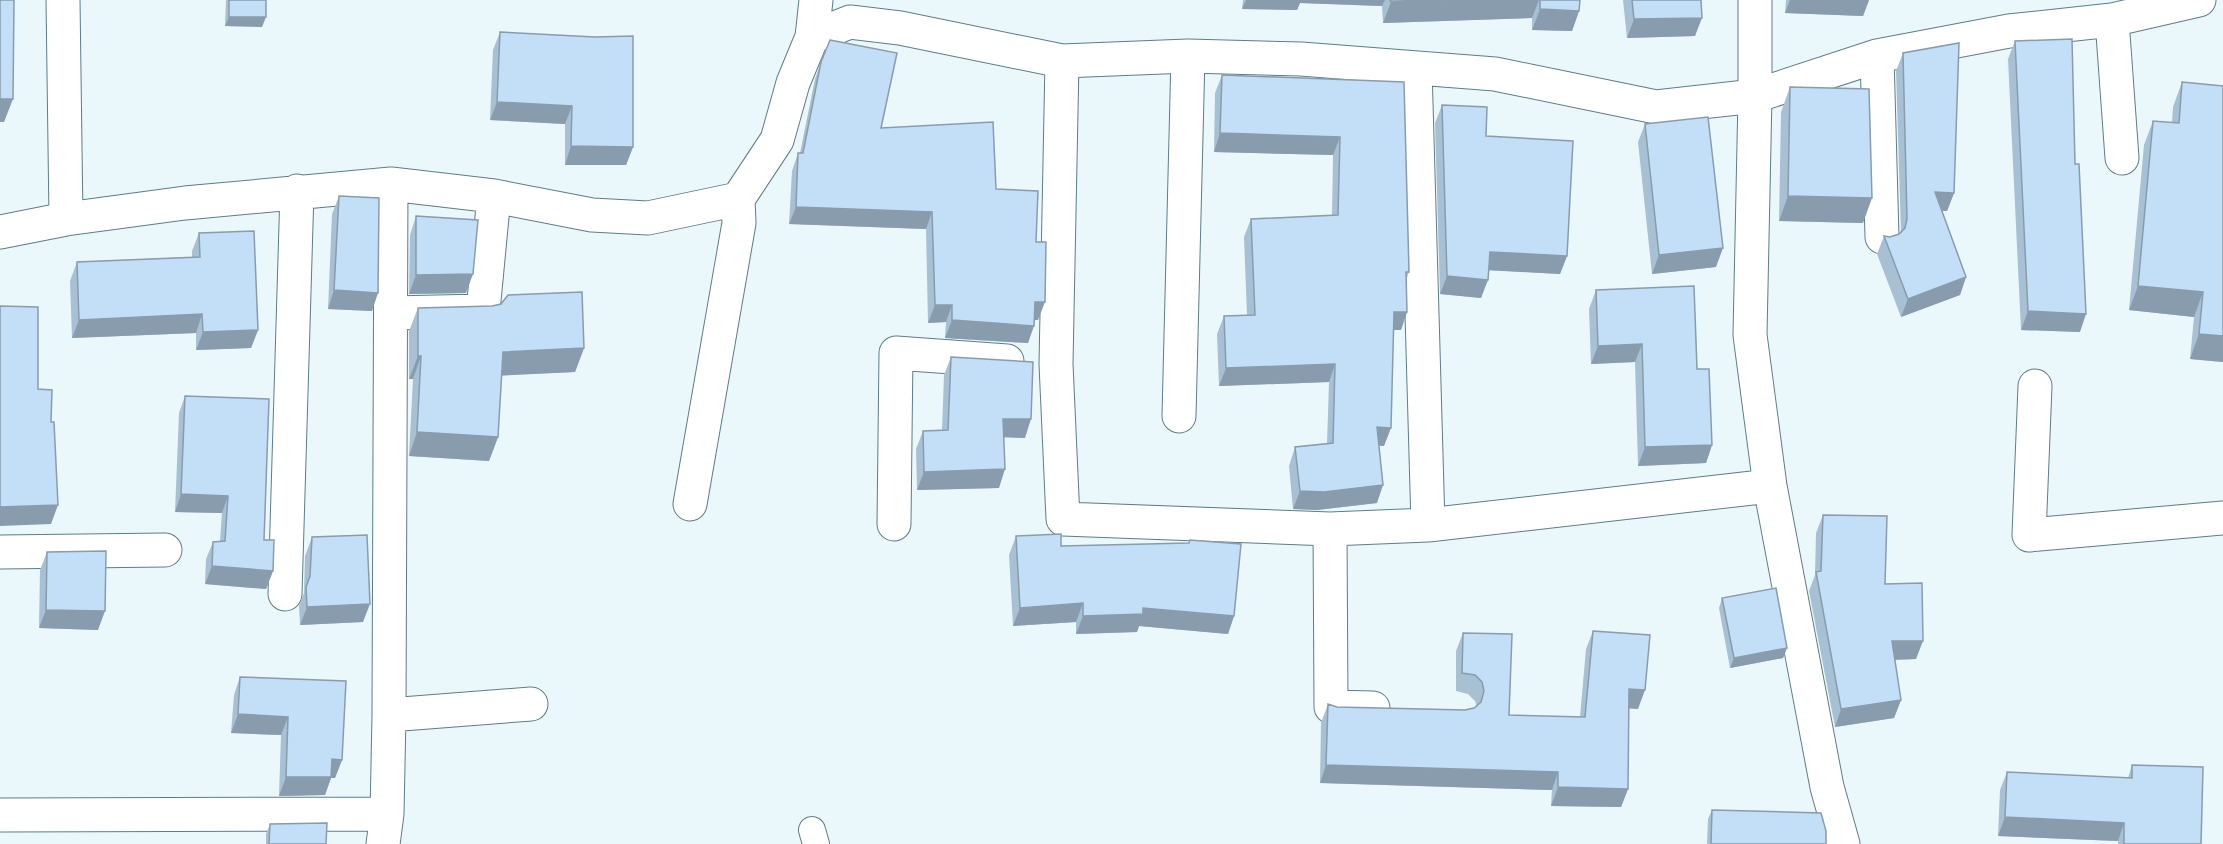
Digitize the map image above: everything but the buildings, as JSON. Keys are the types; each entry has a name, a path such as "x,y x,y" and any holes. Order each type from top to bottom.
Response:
{"street":[{"path":"63,0 66,219"},
{"path":"690,504 739,223 738,199 777,140 793,83 813,37 816,0"},
{"path":"1755,0 1750,335 1770,486 1827,787 1843,844"},
{"path":"813,37 850,22 900,28 1062,61 1188,56 1301,59 1495,74 1656,107 1755,96 1877,56 2009,31 2112,20 2199,0"},
{"path":"2112,20 2122,158"},
{"path":"1179,416 1188,56"},
{"path":"1877,56 1882,237"},
{"path":"1062,61 1056,364 1063,519 1330,529 1428,525 1770,486"},
{"path":"1415,68 1428,525"},
{"path":"0,232 66,219 185,203 391,184 494,196 592,215 648,218 738,199"},
{"path":"0,815 385,829 389,715 391,184"},
{"path":"285,594 297,191"},
{"path":"391,313 483,311 494,196"},
{"path":"894,524 896,353 1056,364"},
{"path":"2035,386 2029,535 2223,518"},
{"path":"1330,529 1331,707 1401,709"},
{"path":"0,552 165,550"},
{"path":"389,715 531,704"}]}
